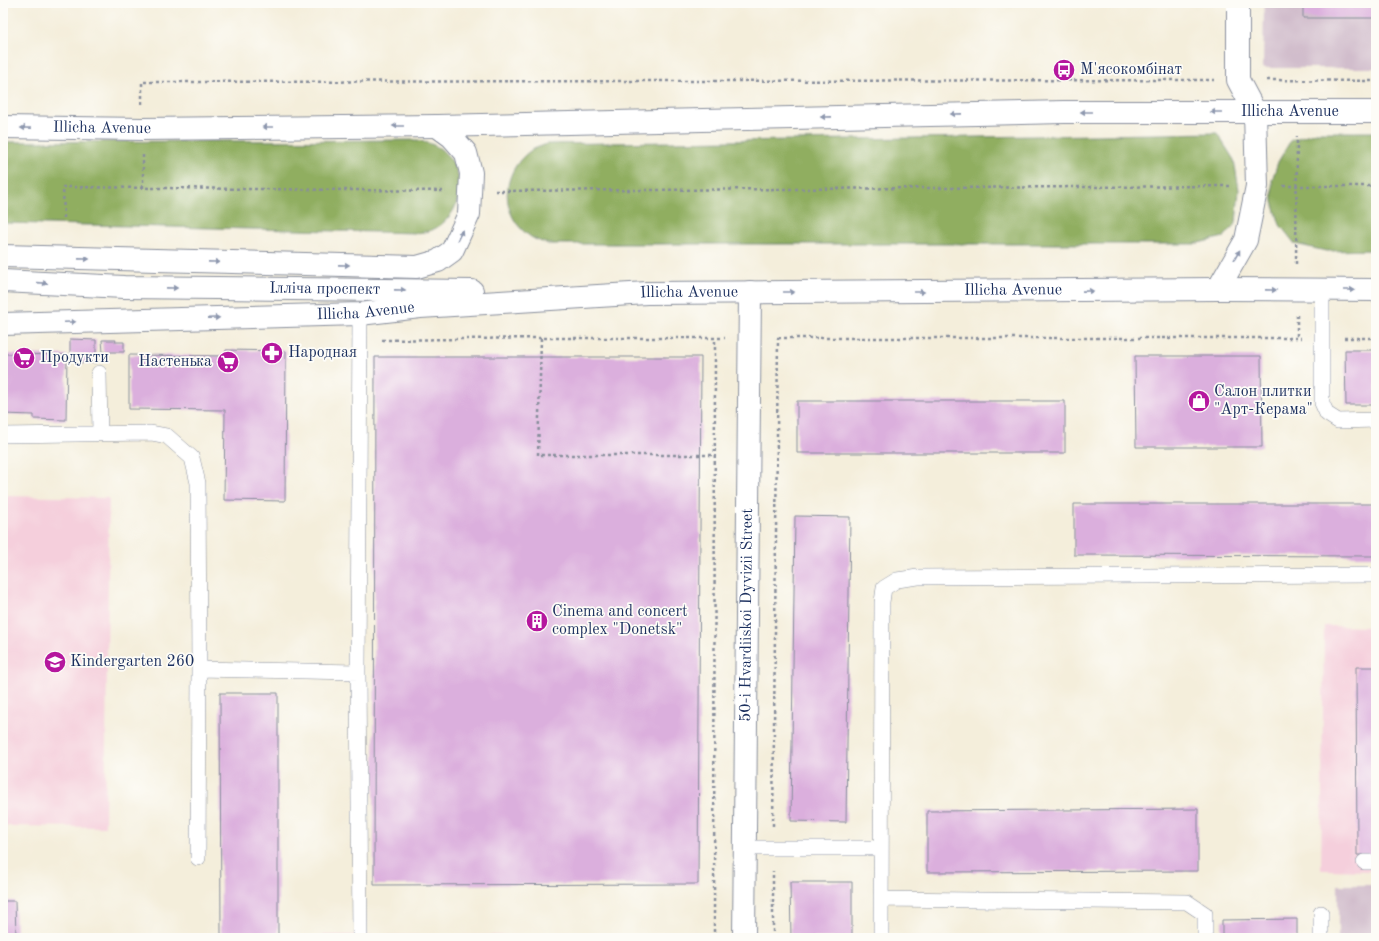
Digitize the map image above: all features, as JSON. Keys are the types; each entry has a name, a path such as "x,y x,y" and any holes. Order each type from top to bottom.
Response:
{"main road":[{"path":"1218,290 1246,240 1257,186 1255,112 1238,80 1238,3"},
{"name":"Illicha Avenue","path":"3,127 142,129 437,126 1064,112 1376,112"},
{"path":"3,256 417,267 438,261 452,251 469,214 471,173 466,152 452,137 437,126"},
{"name":"Ілліча проспект","path":"3,281 124,287 647,293"},
{"name":"Illicha Avenue","path":"3,324 360,314 420,308 647,293 1376,290"},
{"name":"50-i Hvardiiskoi Dyvizii Street","path":"744,938 750,292"}],"lane":[{"path":"1322,290 1322,403 1327,414 1338,421 1376,420"},
{"path":"360,314 358,672 360,938"},
{"path":"100,373 100,434"},
{"path":"3,435 151,433 167,436 192,458 198,483 198,858"},
{"path":"881,938 882,602 884,588 897,580 918,577 1376,575"},
{"path":"199,669 358,672"},
{"path":"745,848 882,848"},
{"path":"881,899 1187,902 1205,914 1205,938"},
{"path":"1321,913 1321,938"}],"path":[{"path":"142,82 1376,81"},
{"path":"1297,112 1297,338"},
{"path":"64,218 63,187 471,191 1376,186"},
{"path":"360,340 541,338 1376,338"},
{"path":"541,338 538,455 714,455"},
{"path":"714,938 715,338"},
{"path":"772,938 778,338"}],"shaded area":[{"path":"1264,3 1376,3 1376,68 1263,68"},
{"name":"Kindergarten 260","path":"3,496 109,498 105,827 3,826"},
{"path":"1324,626 1376,627 1376,871 1321,870"},
{"path":"1338,885 1376,885 1376,938 1338,938"},
{"path":"323,935 671,936 671,938 323,938"}],"green space":[{"path":"1316,132 1376,132 1376,250 1326,251 1295,244 1280,225 1273,202 1272,180 1278,162 1291,140"},
{"path":"1217,133 1234,160 1239,190 1236,223 1224,237 1194,244 548,244 531,237 521,228 513,218 507,194 513,171 520,160 530,151 547,144"},
{"path":"418,140 436,146 445,153 453,162 457,172 459,184 459,195 456,206 450,216 442,224 426,232 3,223 3,142"}],"building":[{"path":"1303,3 1376,3 1376,18 1303,18"},
{"path":"70,339 96,340 96,363 81,363 81,354 70,354"},
{"path":"102,340 116,340 115,342 124,342 124,352 103,352"},
{"path":"226,350 286,351 285,501 224,500 225,410 129,409 129,355 225,356"},
{"path":"1345,350 1376,350 1376,405 1346,405"},
{"path":"3,354 67,355 66,420 34,419 34,415 3,414"},
{"name":"Салон плитки \"Арт-Керама\"","path":"1135,356 1261,356 1262,447 1136,447"},
{"name":"Cinema and concert complex \"Donetsk\"","path":"375,357 701,357 698,884 374,885"},
{"path":"797,401 1065,401 1065,453 797,453"},
{"path":"1074,504 1376,504 1376,556 1074,555"},
{"path":"795,516 850,517 846,822 791,821"},
{"path":"4,619 5,744 3,744"},
{"path":"1356,667 1376,667 1376,855 1357,855"},
{"path":"220,693 278,693 278,938 221,938"},
{"path":"1198,809 1198,871 927,872 927,811"},
{"path":"790,882 852,882 852,938 791,938"},
{"path":"3,901 15,901 16,938 3,938"},
{"path":"1297,919 1297,938 1222,938 1222,920"}],"place":[{"name":"М'ясокомбінат","path":"1064,70"},
{"name":"Народная","path":"272,353"},
{"name":"Продукти","path":"24,358"},
{"name":"Настенька","path":"228,362"},
{"name":"Салон плитки \"Арт-Керама\"","path":"1199,401"},
{"name":"Cinema and concert complex \"Donetsk\"","path":"537,621"},
{"name":"Kindergarten 260","path":"55,662"}]}
